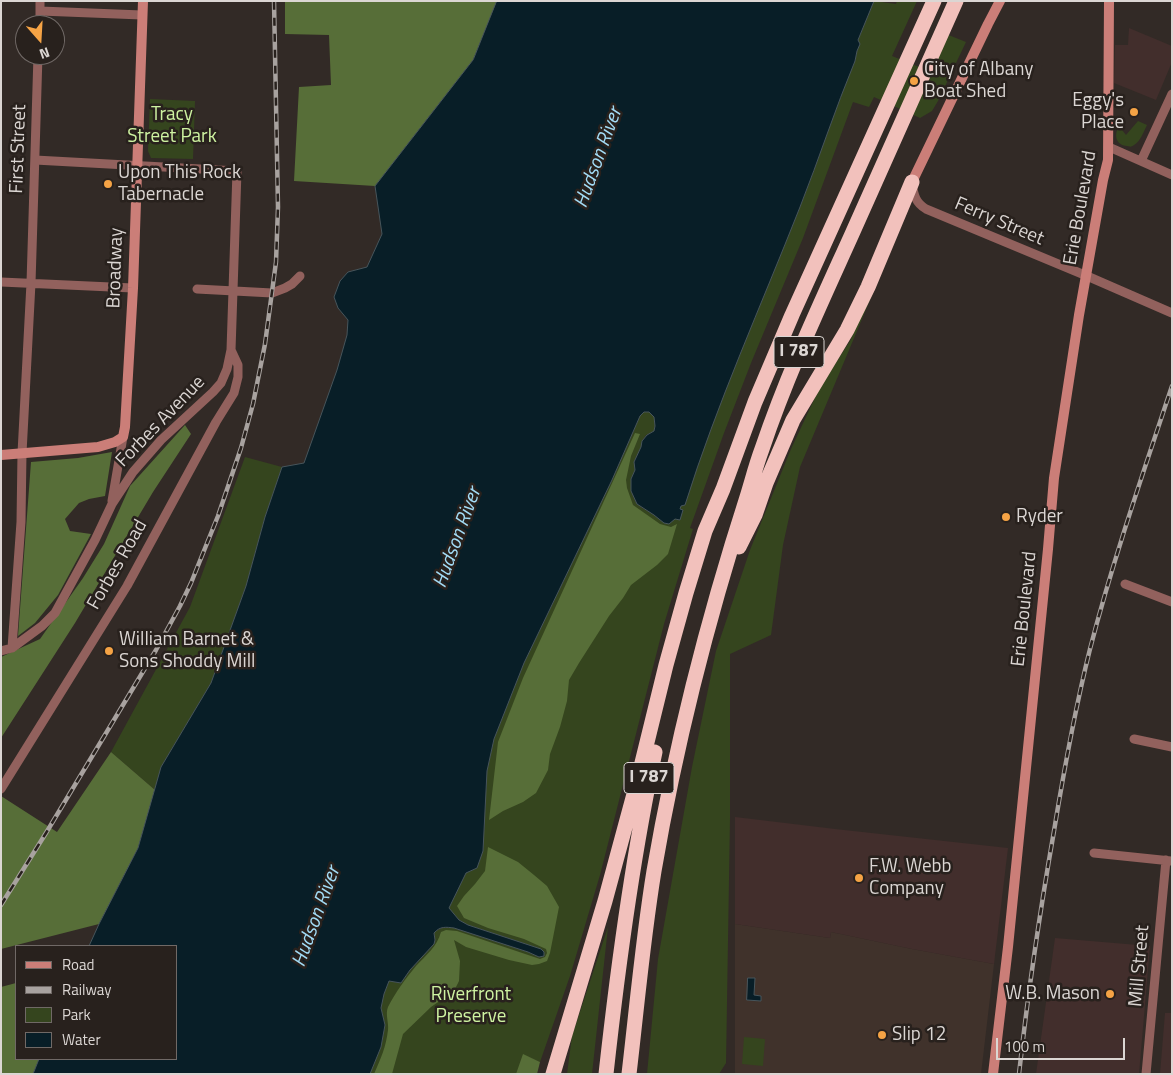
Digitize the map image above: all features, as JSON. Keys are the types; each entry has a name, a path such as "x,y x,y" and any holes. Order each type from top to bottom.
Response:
{"highway":[{"name":"I 787","path":"606,1074 625,915 647,789 668,694 713,535 724,489 745,428 773,358 934,1"},
{"name":"I 787","path":"630,1074 647,920 660,835 682,727 716,594 762,450 791,373 811,324 956,1"},
{"path":"716,594 754,514 793,420 847,330 912,182"},
{"path":"553,1074 606,901 686,593 705,531 724,489"}],"street":[{"name":"Broadway","path":"112,504 125,427 134,288 143,1"},
{"path":"912,182 1000,1"},
{"name":"Erie Boulevard","path":"993,1074 1010,928 1054,478 1079,314 1108,160 1109,1"},
{"path":"40,6 142,15"},
{"name":"First Street","path":"12,648 21,522 22,453 31,283 38,65"},
{"path":"1142,160 1172,94"},
{"path":"1109,147 1142,160 1172,175"},
{"path":"35,160 137,166"},
{"name":"Forbes Avenue","path":"1,652 12,648 42,626 55,613 96,540 112,504 133,472 161,440 213,392 221,383 227,369 231,350 237,171 137,166"},
{"name":"Ferry Street","path":"912,182 917,201 926,210 1172,313"},
{"path":"197,289 272,293 292,284 300,276"},
{"path":"1,282 134,288"},
{"name":"Forbes Road","path":"1,789 127,586 216,422 234,393 238,377 238,365 231,350"},
{"path":"1,455 98,447 115,442 123,437"},
{"path":"1125,584 1172,602"},
{"path":"1134,739 1172,747"},
{"path":"1094,853 1169,861"},
{"name":"Mill Street","path":"1146,1074 1169,861"}],"shaded area":[{"path":"1129,28 1172,46 1172,62 1156,100 1114,83 1115,45 1128,45"},
{"name":"F.W. Webb Company","path":"735,817 1008,848 994,964 831,932 830,938 735,924"},
{"path":"735,924 830,938 831,932 994,964 981,1074 735,1074"},
{"name":"W.B. Mason","path":"1055,938 1150,946 1139,1074 1036,1074"},
{"path":"1165,1013 1172,1013 1172,1074 1160,1074"}],"green space":[{"path":"285,1 497,1 473,60 375,186 294,181 299,87 331,85 329,35 285,34"},
{"name":"Riverfront Preserve","path":"874,1 896,4 897,1 917,1 892,56 929,71 946,34 966,42 932,111 920,118 874,97 869,107 853,102 803,238 724,433 690,528 693,529 664,624 600,875 570,976 540,1062 528,1057 521,1074 370,1074 381,1047 385,1025 381,1008 389,981 401,983 410,970 434,944 434,933 436,931 443,928 454,928 539,957 541,949 468,925 459,920 448,908 466,873 477,868 483,851 487,771 494,739 524,663 612,480 640,416 644,412 649,412 654,417 655,426 654,431 646,435 642,441 634,462 635,470 631,479 631,491 635,501 642,508 664,523 674,519 683,510 680,509 681,505 685,505 725,392 807,189 855,61 858,40"},
{"name":"Tracy Street Park","path":"150,99 195,101 193,159 151,158 148,151"},
{"path":"1138,121 1147,125 1136,144 1131,147 1120,144 1116,136 1119,126 1126,135"},
{"path":"906,214 800,467 783,545 771,635 730,654 730,818 726,1063 719,1074 647,1074 658,959 692,767 716,651 750,550 791,449 820,387 850,341"},
{"path":"185,425 191,434 153,492 75,623 1,738 1,657 40,639 83,578 104,544 130,486"},
{"path":"635,433 640,434 631,456 626,480 627,488 633,505 660,524 671,527 677,524 668,554 631,585 569,680 567,701 550,754 548,770 536,793 489,820 498,742 523,678"},
{"path":"112,452 105,496 79,503 65,519 70,531 91,534 58,595 35,623 18,636 31,462 78,458"},
{"path":"245,457 282,467 265,517 246,586 211,683 161,767 155,790 111,752 190,607"},
{"path":"111,752 155,790 138,848 99,924 1,949 1,796 57,832"},
{"path":"488,847 518,862 534,875 547,886 559,907 547,961 532,965 509,960 466,947 454,940 460,961 459,981 454,991 431,1007 403,1034 392,1074 374,1074 386,1042 388,1007 408,976 434,946 441,932 446,930 457,931 540,959 545,957 546,949 524,939 488,928 464,918 457,906 485,871"},
{"path":"608,927 592,1074 567,1074 572,1036"},
{"path":"15,983 15,1060 39,1060 33,1074 1,1074 1,987"},
{"path":"744,1037 765,1039 763,1066 742,1064"},
{"path":"523,1054 540,1062 537,1074 516,1074"}],"water":[{"name":"Hudson River","path":"497,1 874,1 858,40 860,44 855,61 807,189 725,392 685,505 681,506 680,509 683,510 680,520 675,519 669,524 664,523 637,504 631,491 631,479 635,470 634,462 642,441 654,431 655,426 654,417 649,412 644,412 640,416 612,480 524,663 494,739 487,771 483,851 477,868 466,873 449,908 459,920 468,925 541,949 544,952 544,956 539,957 454,928 446,927 439,929 434,933 434,944 410,970 401,983 389,981 381,1008 385,1025 381,1047 370,1074 33,1074 39,1060 178,1060 178,945 89,945 138,848 161,767 211,683 246,586 265,517 282,467 304,463 337,370 347,335 348,320 338,308 334,297 340,281 348,272 367,267 382,234 375,186 473,60"},
{"path":"748,978 755,978 754,995 761,996 761,1001 747,1000"}],"railway":[{"path":"1,905 156,650 180,606 218,516 241,448 253,404 265,344 276,262 278,207 274,1"},
{"path":"1019,1074 1030,982 1044,891 1079,694 1108,583 1172,386"}],"place":[{"name":"City of Albany Boat Shed","path":"914,81"},
{"name":"Eggy's Place","path":"1134,112"},
{"name":"Upon This Rock Tabernacle","path":"108,184"},
{"name":"Ryder","path":"1006,517"},
{"name":"William Barnet & Sons Shoddy Mill","path":"109,651"},
{"name":"F.W. Webb Company","path":"859,878"},
{"name":"W.B. Mason","path":"1110,994"},
{"name":"Slip 12","path":"882,1035"}]}
